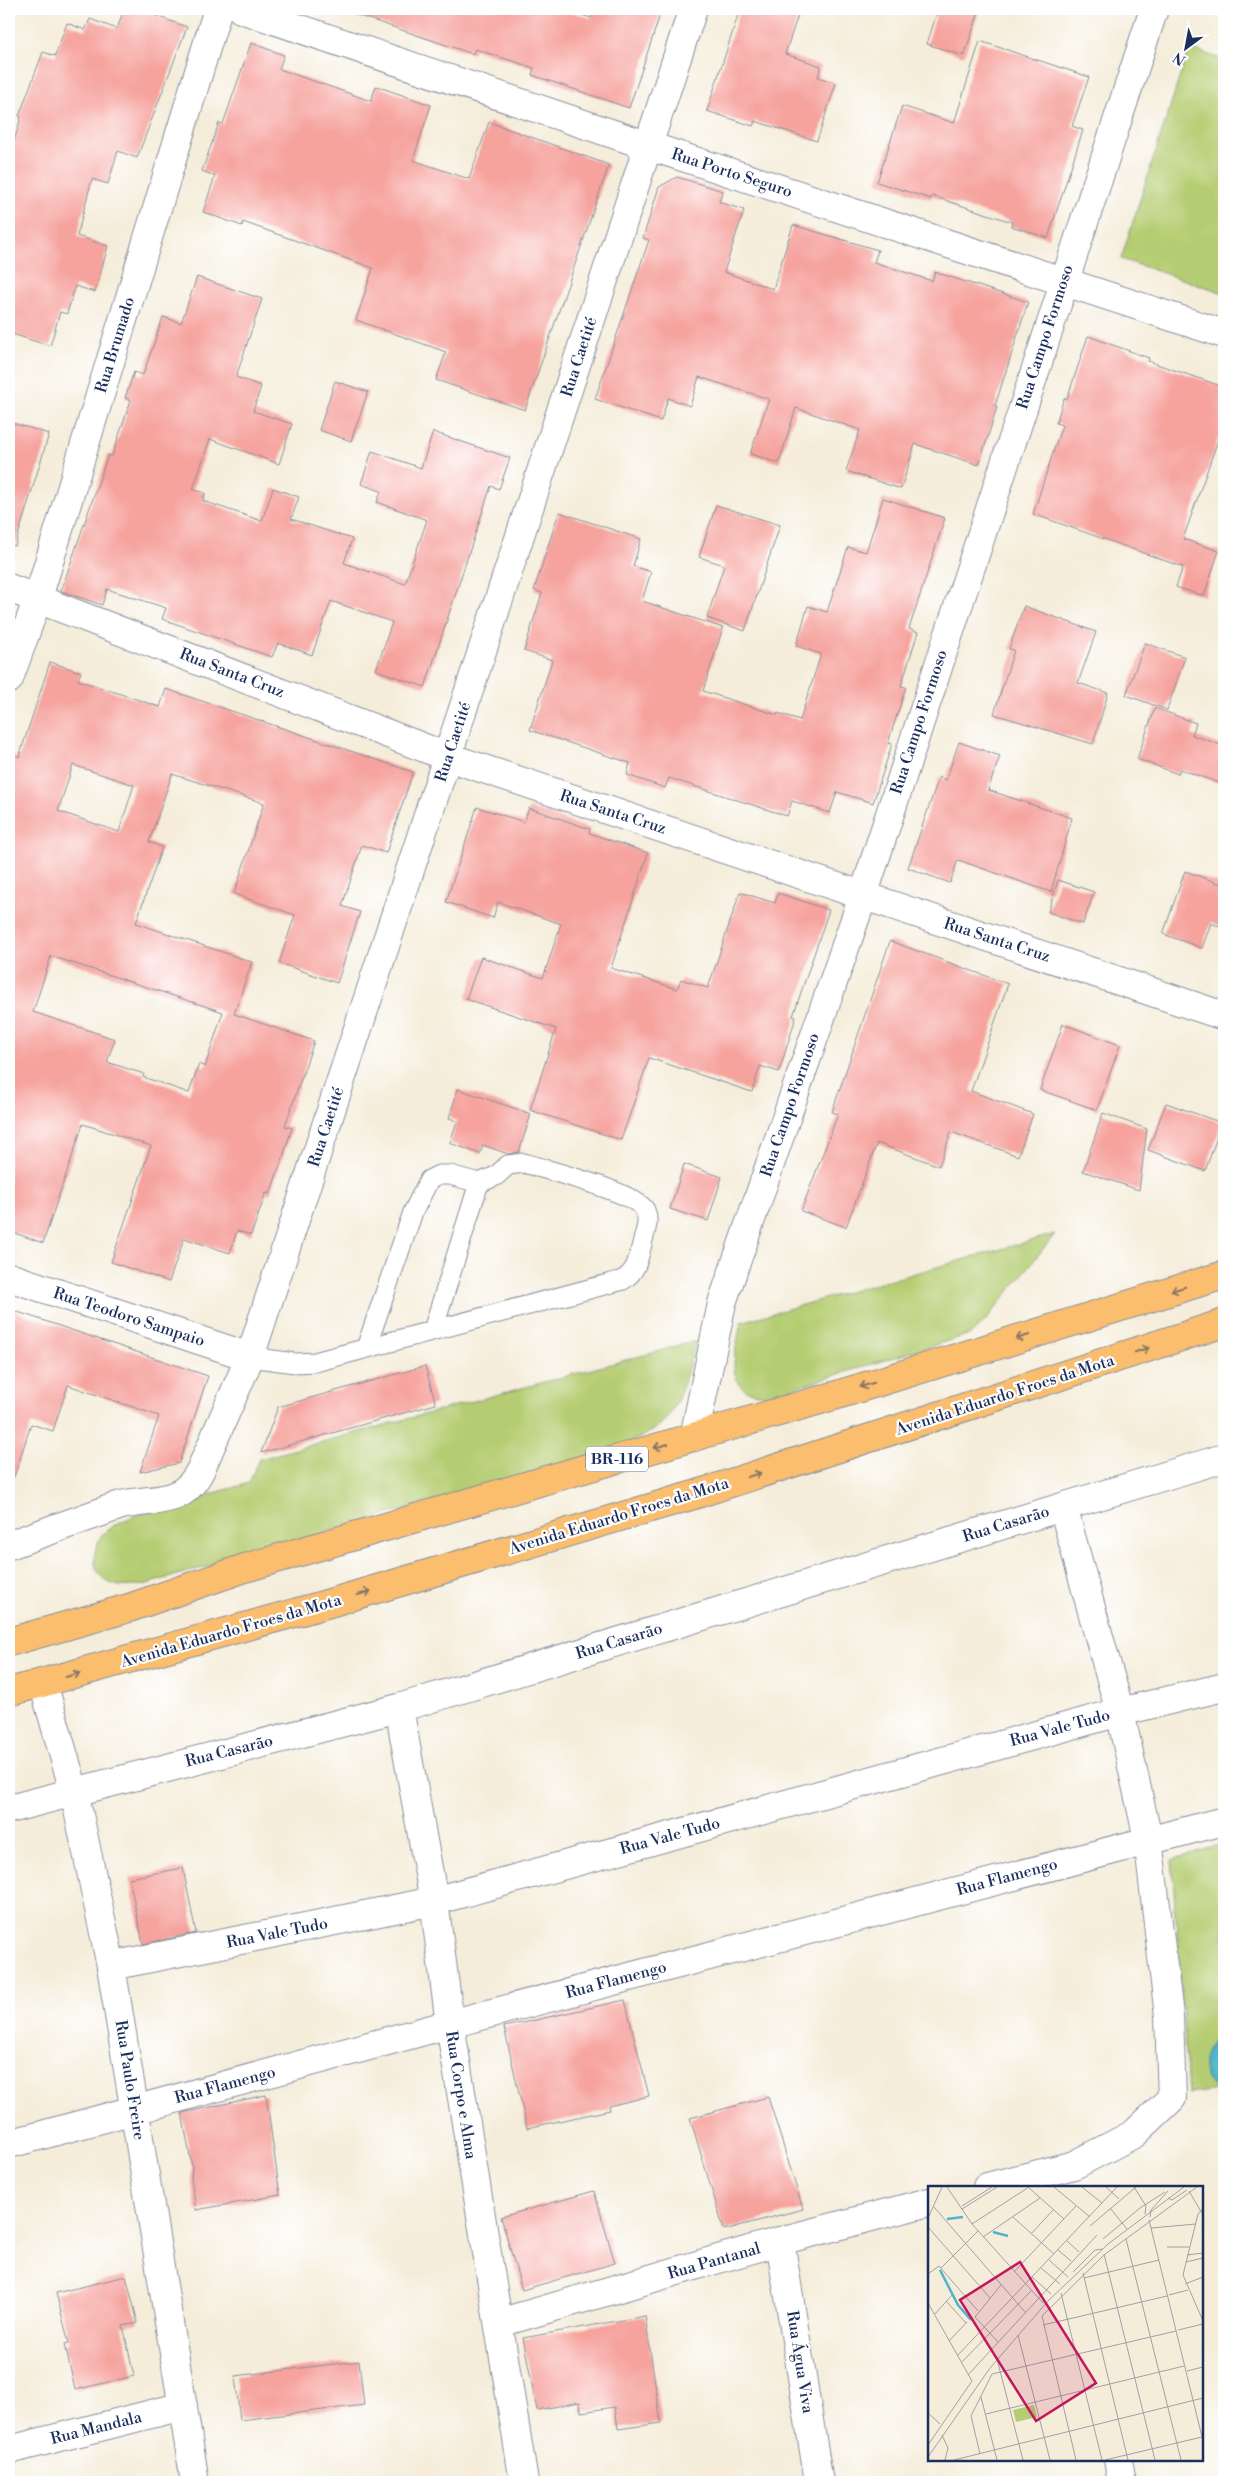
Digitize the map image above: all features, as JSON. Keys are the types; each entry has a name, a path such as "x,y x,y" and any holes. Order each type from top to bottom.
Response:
{"highway":[{"name":"BR-116","path":"9,1642 129,1608 254,1565 694,1437 1224,1274"},
{"name":"Avenida Eduardo Froes da Mota","path":"9,1692 316,1607 694,1495 1224,1323"}],"street":[{"name":"Rua Brumado","path":"9,679 38,598 218,9"},
{"name":"Rua Porto Seguro","path":"241,9 649,146 1224,334"},
{"name":"Rua Caetité","path":"9,1545 121,1505 137,1501 173,1498 193,1484 200,1471 250,1357 693,9"},
{"name":"Rua Campo Formoso","path":"694,1437 722,1303 863,896 1063,281 1154,9"},
{"name":"Rua Santa Cruz","path":"9,588 448,757 1224,1016"},
{"name":"Rua Teodoro Sampaio","path":"9,1277 250,1357"},
{"name":"Rua Casarão","path":"9,1809 399,1708 1224,1458"},
{"path":"995,2186 1076,2176 1134,2134 1172,2098 1169,2016 1148,1839 1120,1712 1063,1507"},
{"name":"Rua Paulo Freire","path":"43,1683 74,1791 111,1966 195,2482"},
{"name":"Rua Vale Tudo","path":"111,1966 434,1901 1120,1712 1224,1687"},
{"name":"Rua Corpo e Alma","path":"399,1708 434,1901 450,2024 524,2482"},
{"name":"Rua Flamengo","path":"9,2144 450,2024 1148,1839 1224,1821"},
{"name":"Rua Pantanal","path":"499,2323 780,2241 928,2202"},
{"name":"Rua Água Viva","path":"780,2241 820,2482"},
{"name":"Rua Mandala","path":"9,2450 183,2406"},
{"path":"1118,2461 1122,2482"}],"lane":[{"path":"250,1357 295,1363 315,1362 623,1280 633,1274 637,1264 648,1220 644,1208 627,1195 524,1163 508,1165 496,1176 479,1183 450,1175 439,1175 429,1180 413,1212 366,1348"},
{"path":"433,1330 479,1183"}],"green space":[{"path":"1189,48 1224,60 1224,293 1121,259"},
{"path":"1055,1234 986,1320 971,1334 770,1395 754,1393 744,1388 737,1381 734,1371 734,1360 741,1322"},
{"path":"696,1341 681,1392 667,1418 651,1432 621,1446 143,1585 118,1586 102,1578 96,1567 95,1551 99,1540 113,1526 135,1516 249,1483 259,1459"},
{"path":"1224,1843 1224,2033 1205,2073 1218,2090 1188,2094 1172,1860"}],"water":[{"path":"1224,2033 1224,2092 1215,2088 1208,2081 1204,2064 1205,2054 1209,2046"}],"building":[{"path":"124,9 137,9 187,27 137,158 118,151 108,184 92,179 77,236 108,246 95,292 75,286 67,314 60,312 50,346 9,333 9,159 21,117 19,116 43,52 55,56 67,23 85,30 90,19 117,29"},
{"path":"355,9 563,9 591,18 594,9 662,9 629,108 532,75 534,68 475,49 473,54 354,14"},
{"path":"740,9 800,9 785,54 821,66 818,77 836,83 817,141 755,121 753,126 707,111"},
{"path":"938,9 980,9 964,56 927,44"},
{"path":"980,41 1089,77 1072,126 1083,130 1048,238 1011,226 1012,222 932,196 931,199 877,182 902,106 954,123"},
{"path":"251,43 284,55 279,69 371,101 376,86 431,105 413,160 469,179 489,122 609,165 525,410 436,380 446,352 356,320 373,268 243,222 242,226 203,212 215,176 202,171 219,123 223,124"},
{"path":"677,177 723,191 719,202 744,210 724,272 773,289 793,225 878,250 874,262 932,281 935,272 1028,302 995,406 997,407 979,465 915,444 901,489 846,471 860,430 796,408 779,463 750,454 769,399 699,377 690,406 668,398 661,421 595,399 649,240 643,238 659,187"},
{"path":"197,277 262,299 236,377 261,386 253,411 292,424 279,464 210,439 193,489 205,493 203,501 262,521 273,488 299,497 291,519 352,539 344,563 405,584 427,520 377,502 381,491 361,484 372,451 421,468 433,432 510,458 499,489 491,486 425,687 376,670 392,622 331,601 312,655 278,643 272,657 162,619 166,608 107,589 102,605 61,591 108,455 112,456 131,400 125,398 134,372 143,375 163,317 181,323"},
{"path":"1088,336 1149,358 1148,361 1224,387 1224,438 1219,437 1183,539 1219,551 1204,596 1176,587 1183,567 1033,514 1062,425 1056,423 1064,398 1067,399"},
{"path":"335,381 368,392 351,441 319,430"},
{"path":"9,422 49,434 15,546 9,545"},
{"path":"883,498 945,518 909,629 918,632 901,686 906,687 888,743 892,744 873,803 837,792 830,813 792,801 787,816 669,778 665,788 627,775 630,763 530,730 552,660 524,651 542,593 534,590 559,512 641,539 633,566 651,572 642,601 723,628 703,691 777,715 778,713 800,720 821,654 796,646 808,606 827,612 848,547 866,552"},
{"path":"716,505 780,525 745,631 707,618 724,565 699,557"},
{"path":"1024,606 1096,632 1078,683 1108,693 1093,744 994,714 1014,650 1009,649"},
{"path":"1145,643 1185,657 1167,710 1126,695"},
{"path":"50,662 81,672 78,680 160,707 166,689 413,772 386,853 362,845 342,906 360,912 337,983 279,963 295,915 234,894 264,803 172,774 149,842 162,847 136,923 252,962 234,1014 314,1041 285,1126 292,1128 284,1154 270,1194 266,1193 251,1235 237,1231 230,1253 184,1238 169,1282 111,1262 151,1146 83,1124 43,1243 9,1231 9,772 15,755 19,757","holes":["73,765 134,785 119,832 58,811","51,956 223,1012 205,1067 199,1064 189,1093 143,1077 144,1074 107,1062 115,1039 33,1012"]},
{"path":"1155,708 1196,723 1192,735 1224,746 1224,785 1180,769 1178,774 1137,759"},
{"path":"959,742 1000,756 988,790 1072,818 1051,892 958,860 950,883 908,868 939,777 946,780"},
{"path":"477,807 524,822 529,808 590,829 589,833 648,853 611,968 677,989 681,979 708,988 740,892 775,903 778,893 829,910 793,1016 796,1017 779,1072 760,1066 752,1092 649,1058 621,1140 530,1110 556,1029 466,999 481,957 543,978 561,924 498,902 493,918 446,902"},
{"path":"1185,871 1224,885 1224,928 1211,923 1202,948 1163,934"},
{"path":"1058,880 1094,892 1083,924 1048,912"},
{"path":"890,941 1008,984 971,1091 1033,1114 1018,1156 951,1132 939,1166 877,1143 846,1227 801,1211 838,1114 832,1112"},
{"path":"1063,1024 1120,1045 1097,1110 1040,1090"},
{"path":"458,1089 531,1114 519,1152 508,1154 483,1145 480,1154 450,1143 457,1121 449,1118"},
{"path":"1166,1103 1222,1123 1205,1171 1148,1150"},
{"path":"1103,1113 1147,1129 1139,1190 1083,1171"},
{"path":"684,1164 722,1177 708,1221 670,1209"},
{"path":"9,1309 208,1376 179,1463 140,1472 159,1416 68,1385 53,1431 31,1424 14,1477 9,1476"},
{"path":"425,1366 436,1404 261,1453 278,1407"},
{"path":"183,1868 196,1933 143,1944 129,1878"},
{"path":"625,2000 649,2096 609,2106 610,2110 527,2128 504,2027"},
{"path":"266,2095 280,2195 196,2210 191,2177 192,2167 182,2113"},
{"path":"768,2097 803,2209 724,2230 690,2118"},
{"path":"594,2191 615,2263 522,2290 501,2217"},
{"path":"126,2276 138,2323 123,2326 134,2376 75,2390 65,2344 69,2343 56,2293"},
{"path":"645,2316 661,2423 618,2429 615,2407 581,2412 580,2402 537,2410 523,2338"},
{"path":"359,2361 364,2405 240,2420 235,2376"}]}
